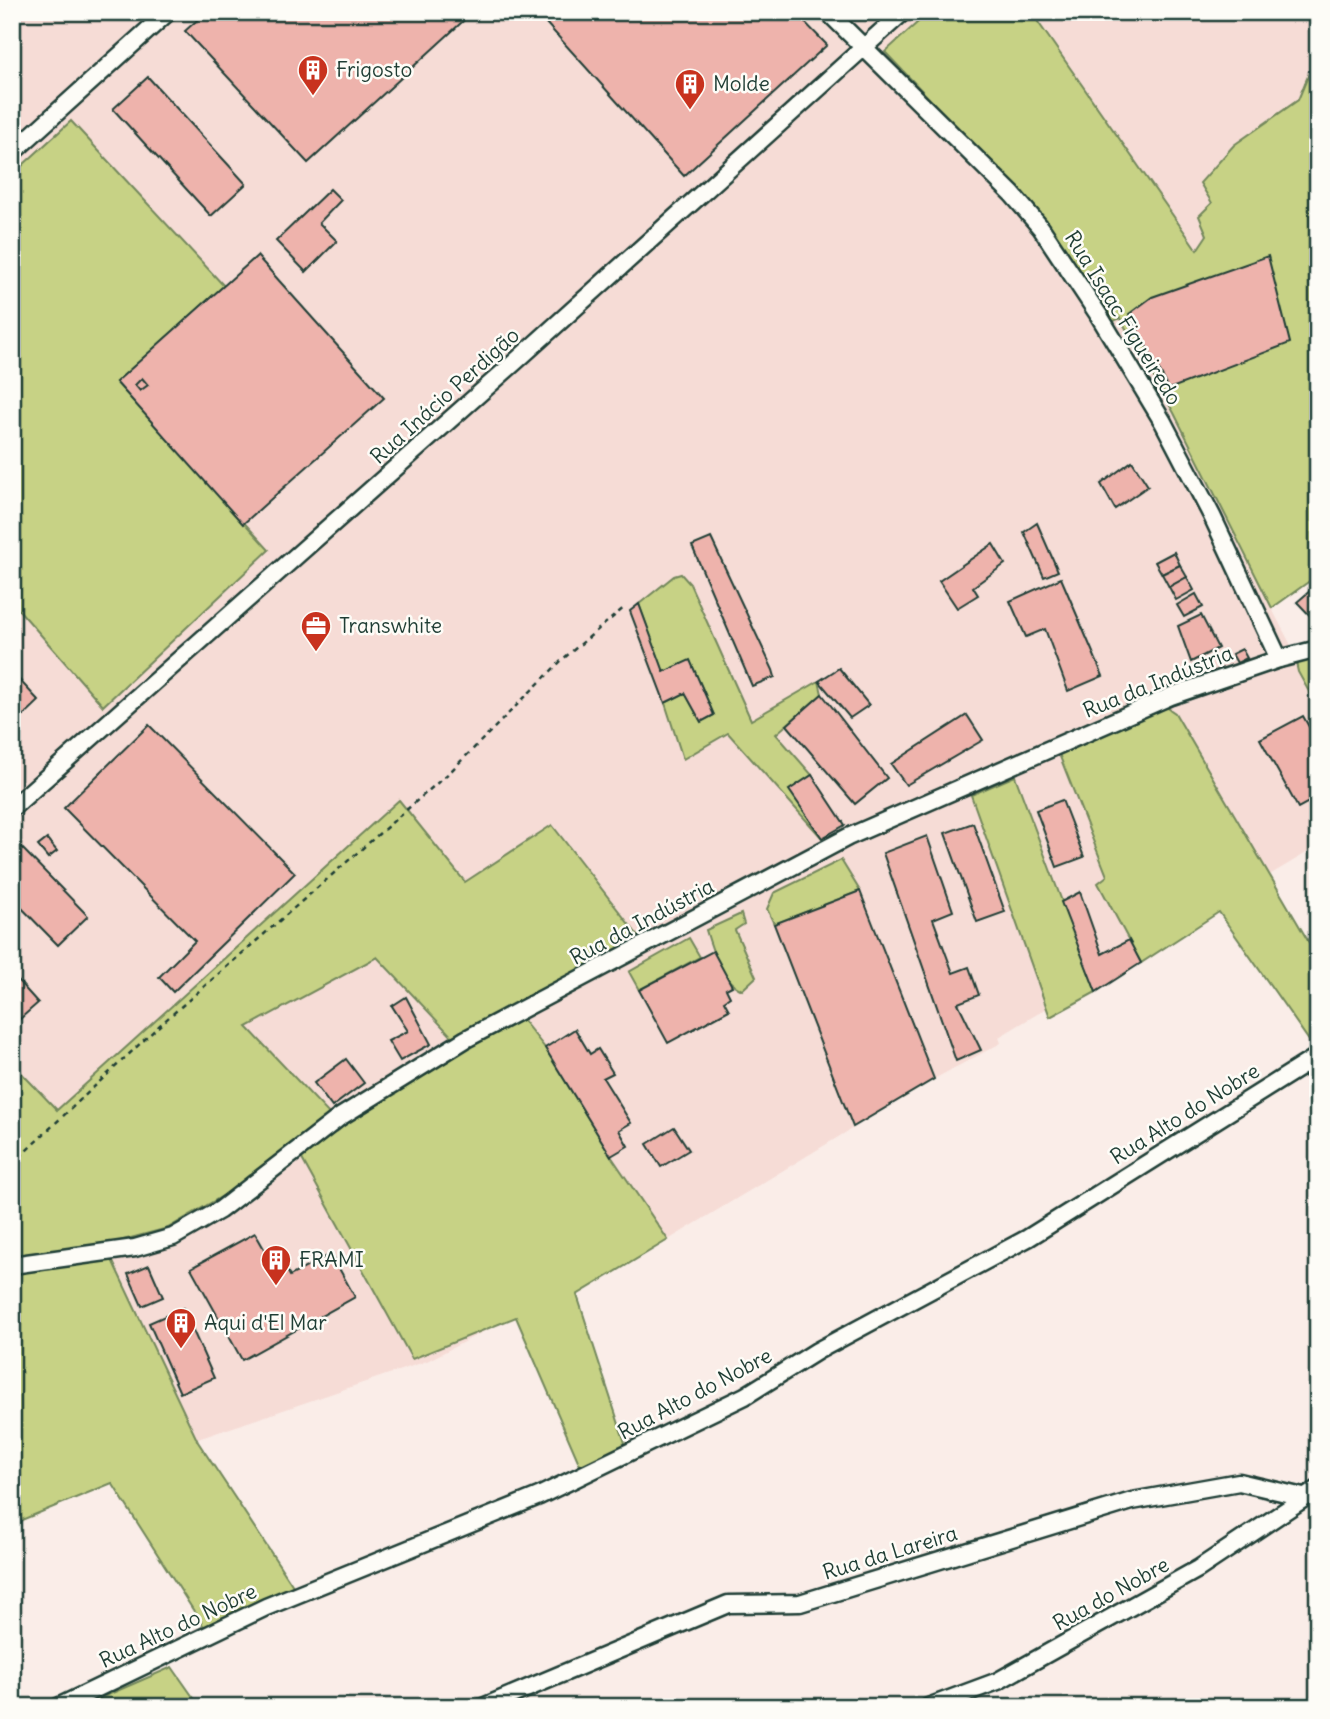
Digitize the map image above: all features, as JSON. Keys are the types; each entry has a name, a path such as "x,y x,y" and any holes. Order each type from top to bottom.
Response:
{"street":[{"path":"12,153 168,12"},
{"name":"Rua Isaac Figueiredo","path":"828,12 1012,194 1047,237 1163,422 1212,516 1279,659"},
{"name":"Rua Inácio Perdigão","path":"12,808 903,12"},
{"name":"Rua da Indústria","path":"12,1265 135,1248 173,1237 220,1210 340,1117 467,1039 835,844 1171,696 1279,659 1318,649"},
{"name":"Rua Alto do Nobre","path":"58,1707 266,1607 539,1496 746,1396 817,1351 1028,1238 1318,1056"},
{"name":"Rua da Lareira","path":"483,1707 728,1604 800,1603 1132,1500 1240,1482 1311,1493"},
{"name":"Rua do Nobre","path":"928,1707 998,1681 1198,1569 1311,1493"}],"path":[{"path":"12,1164 150,1034 451,771 564,658 625,607"}],"shaded area":[{"path":"12,12 1318,12 1318,559 1271,607 1318,697 1318,846 999,1037 1001,1043 934,1079 668,1240 666,1237 427,1361 154,1454 12,1521"}],"green space":[{"path":"929,12 1031,12 1197,250 1207,235 1199,216 1212,203 1200,183 1234,145 1298,100 1318,52 1318,575 1272,608 1174,413 1120,318 1110,323 1024,198 885,52"},
{"path":"71,121 224,286 116,382 269,550 103,706 12,602 12,175"},
{"path":"681,574 690,584 751,720 819,681 822,694 776,734 812,775 790,790 822,838 728,733 683,759 665,703 685,693 701,722 714,715 690,661 664,672 639,604 674,576"},
{"path":"1318,653 1318,708 1298,672 1295,658"},
{"path":"1162,704 1175,713 1318,958 1317,1052 1219,912 1141,963 1098,883 1107,876 1057,749"},
{"path":"1015,776 1096,992 1050,1017 971,795"},
{"path":"399,800 465,882 552,825 642,941 457,1042 377,957 247,1027 332,1117 241,1185 168,1228 105,1245 198,1442 297,1592 206,1630 112,1483 12,1524 12,1063 57,1110"},
{"path":"841,860 860,891 774,924 767,909 774,893"},
{"path":"741,914 744,924 735,930 756,977 742,990 728,980 723,972 706,930"},
{"path":"689,938 700,957 639,990 629,972"},
{"path":"518,1014 545,1048 611,1156 668,1240 577,1295 627,1449 582,1470 516,1317 412,1359 297,1150"},
{"path":"172,1667 200,1707 80,1707"}],"building":[{"name":"Frigosto","path":"206,12 473,12 308,163 185,31"},
{"name":"Molde","path":"536,12 795,12 827,45 684,176"},
{"path":"148,77 246,184 211,216 113,109"},
{"path":"330,189 341,200 319,223 337,241 306,272 276,241"},
{"path":"257,256 384,398 243,524 116,382"},
{"path":"1268,256 1290,343 1169,389 1129,314 1152,297"},
{"path":"142,378 148,385 140,391 135,385"},
{"path":"1132,461 1148,486 1115,509 1101,484"},
{"path":"1037,523 1058,571 1044,577 1024,532"},
{"path":"711,538 775,677 752,686 692,546"},
{"path":"993,544 1005,564 973,587 978,595 957,608 939,581"},
{"path":"1174,552 1180,565 1162,574 1155,562"},
{"path":"1180,565 1187,577 1169,587 1162,574"},
{"path":"1187,577 1194,590 1176,600 1169,587"},
{"path":"1061,578 1103,676 1068,691 1045,629 1026,637 1010,601"},
{"path":"1318,584 1318,624 1297,602"},
{"path":"1196,594 1203,607 1184,617 1177,605"},
{"path":"639,604 664,672 690,660 714,715 701,722 685,693 665,703 630,611"},
{"path":"1201,615 1218,648 1191,662 1178,626"},
{"path":"1242,649 1247,658 1237,663 1232,654"},
{"path":"839,668 869,705 850,718 819,681"},
{"path":"12,672 39,701 12,727"},
{"path":"822,694 887,778 855,804 787,725"},
{"path":"967,715 983,740 906,785 891,764"},
{"path":"1303,716 1318,743 1318,797 1298,808 1260,739"},
{"path":"149,725 295,873 173,992 159,977 195,941 64,808"},
{"path":"812,775 845,825 822,838 789,790"},
{"path":"1062,800 1084,857 1057,867 1036,810"},
{"path":"973,823 1005,912 977,922 945,833"},
{"path":"927,836 953,911 933,919 953,973 969,967 979,995 958,1003 981,1050 956,1061 883,853"},
{"path":"47,839 57,851 48,858 38,846"},
{"path":"18,844 88,916 58,945 12,898 12,849"},
{"path":"860,891 934,1079 853,1127 774,924"},
{"path":"1080,892 1102,954 1129,940 1141,963 1096,992 1061,902"},
{"path":"713,951 732,986 726,989 730,997 724,1001 729,1010 668,1043 639,990"},
{"path":"12,974 38,1003 12,1026"},
{"path":"406,997 431,1044 400,1061 388,1041 408,1031 392,1006"},
{"path":"575,1029 590,1054 598,1049 613,1073 603,1078 631,1123 619,1130 628,1146 611,1156 545,1048"},
{"path":"346,1059 364,1083 332,1107 314,1083"},
{"path":"674,1127 689,1150 661,1167 647,1144"},
{"name":"FRAMI","path":"255,1233 270,1259 278,1254 290,1276 331,1254 355,1297 242,1360 191,1268"},
{"path":"149,1265 163,1297 142,1306 128,1274"},
{"name":"Aqui d'El Mar","path":"183,1308 214,1378 180,1393 149,1323"}],"place":[{"name":"Frigosto","path":"313,97"},
{"name":"Molde","path":"690,111"},
{"name":"Transwhite","path":"316,653"},
{"name":"FRAMI","path":"276,1287"},
{"name":"Aqui d'El Mar","path":"181,1350"}]}
